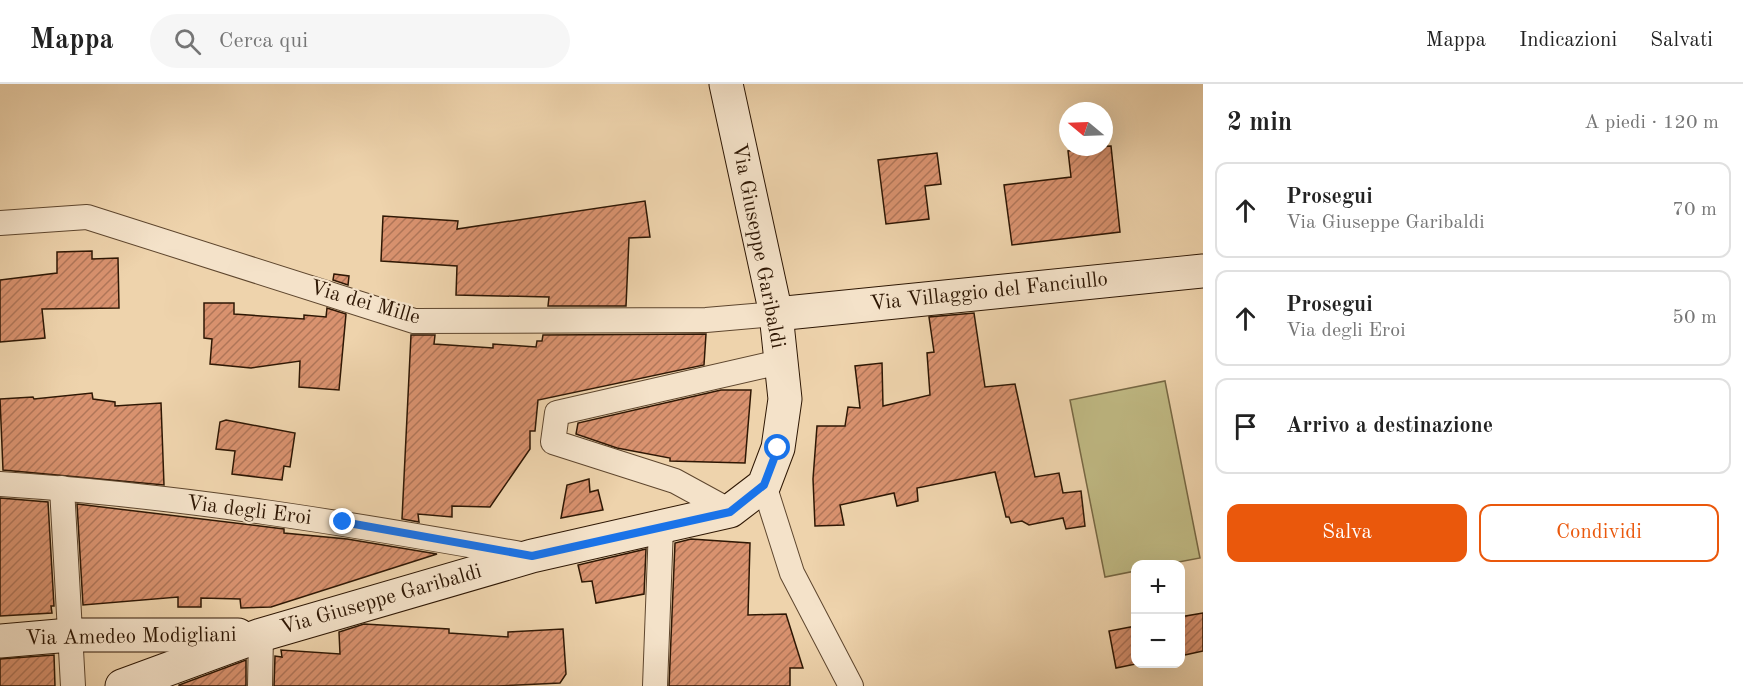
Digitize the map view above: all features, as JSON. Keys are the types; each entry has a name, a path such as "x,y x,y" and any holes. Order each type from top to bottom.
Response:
{"street":[{"name":"Via Giuseppe Garibaldi","path":"122,686 261,635 532,556 730,512 764,485 778,448 785,399 776,314 726,84"},
{"name":"Via dei Mille","path":"0,223 87,217 414,321 706,320 776,314"},
{"name":"Via Villaggio del Fanciullo","path":"776,314 1203,271"},
{"path":"730,512 675,481 553,442 557,413 780,362"},
{"name":"Via degli Eroi","path":"0,484 62,488 343,522 532,556"},
{"path":"764,485 792,573 851,686"},
{"path":"62,488 73,686"},
{"path":"655,686 661,527"},
{"name":"Via Amedeo Modigliani","path":"0,641 70,635 261,635"},
{"path":"260,686 261,635"}],"shaded area":[{"path":"1165,381 1200,558 1185,561 1131,560 1131,572 1105,577 1070,400"}],"building":[{"path":"937,153 941,184 925,186 929,219 886,224 878,160"},
{"path":"1069,156 1112,156 1120,232 1012,245 1004,185 1071,177"},
{"path":"645,201 650,237 629,238 626,306 548,306 549,297 456,295 457,266 381,261 383,216 458,221 457,229"},
{"path":"92,251 92,259 118,258 119,308 42,309 45,338 0,342 0,280 57,273 57,252"},
{"path":"334,274 349,276 348,285 333,280"},
{"path":"204,303 234,303 234,314 304,319 304,315 326,317 327,308 346,314 339,390 299,387 300,361 251,368 210,364 212,339 204,338"},
{"path":"974,313 985,387 1015,384 1035,477 1059,473 1063,493 1081,491 1085,526 1066,529 1063,518 1029,525 1022,521 1011,523 1009,517 1006,517 995,472 917,488 918,501 897,506 894,493 840,505 844,525 815,526 813,479 817,426 845,426 848,407 860,408 855,366 882,363 883,406 930,395 927,353 934,352 929,317"},
{"path":"706,334 704,365 538,400 535,431 530,431 530,449 490,507 452,506 452,517 418,514 419,522 402,519 411,335 435,335 434,344 493,348 493,344 536,347 537,341 542,341 543,335"},
{"path":"721,390 751,390 745,463 670,461 670,458 617,448 576,434 578,423"},
{"path":"92,393 93,399 115,402 115,406 161,403 164,485 3,470 0,399 33,397 34,399"},
{"path":"226,420 295,433 290,467 284,466 282,480 232,474 235,451 216,449 220,422"},
{"path":"589,479 590,492 598,490 603,510 561,518 567,485"},
{"path":"0,498 48,502 54,606 51,606 52,613 0,616"},
{"path":"77,504 284,529 284,533 347,539 437,554 271,607 241,608 240,599 201,598 201,607 178,607 178,597 83,605"},
{"path":"691,539 750,543 748,615 786,614 803,668 790,668 790,686 669,686 675,543"},
{"path":"646,549 644,594 596,603 592,581 582,582 578,565"},
{"path":"1203,613 1203,651 1185,655 1185,616"},
{"path":"364,624 449,629 449,633 508,637 508,632 563,629 566,674 560,683 497,686 274,686 275,656 282,657 281,650 340,654 339,632"},
{"path":"1131,627 1131,665 1116,668 1109,631"},
{"path":"54,655 55,686 0,686 0,659"},
{"path":"246,660 246,686 179,686 179,685"}],"route":[{"path":"343,522 532,556 730,512 764,485 778,448"}]}
